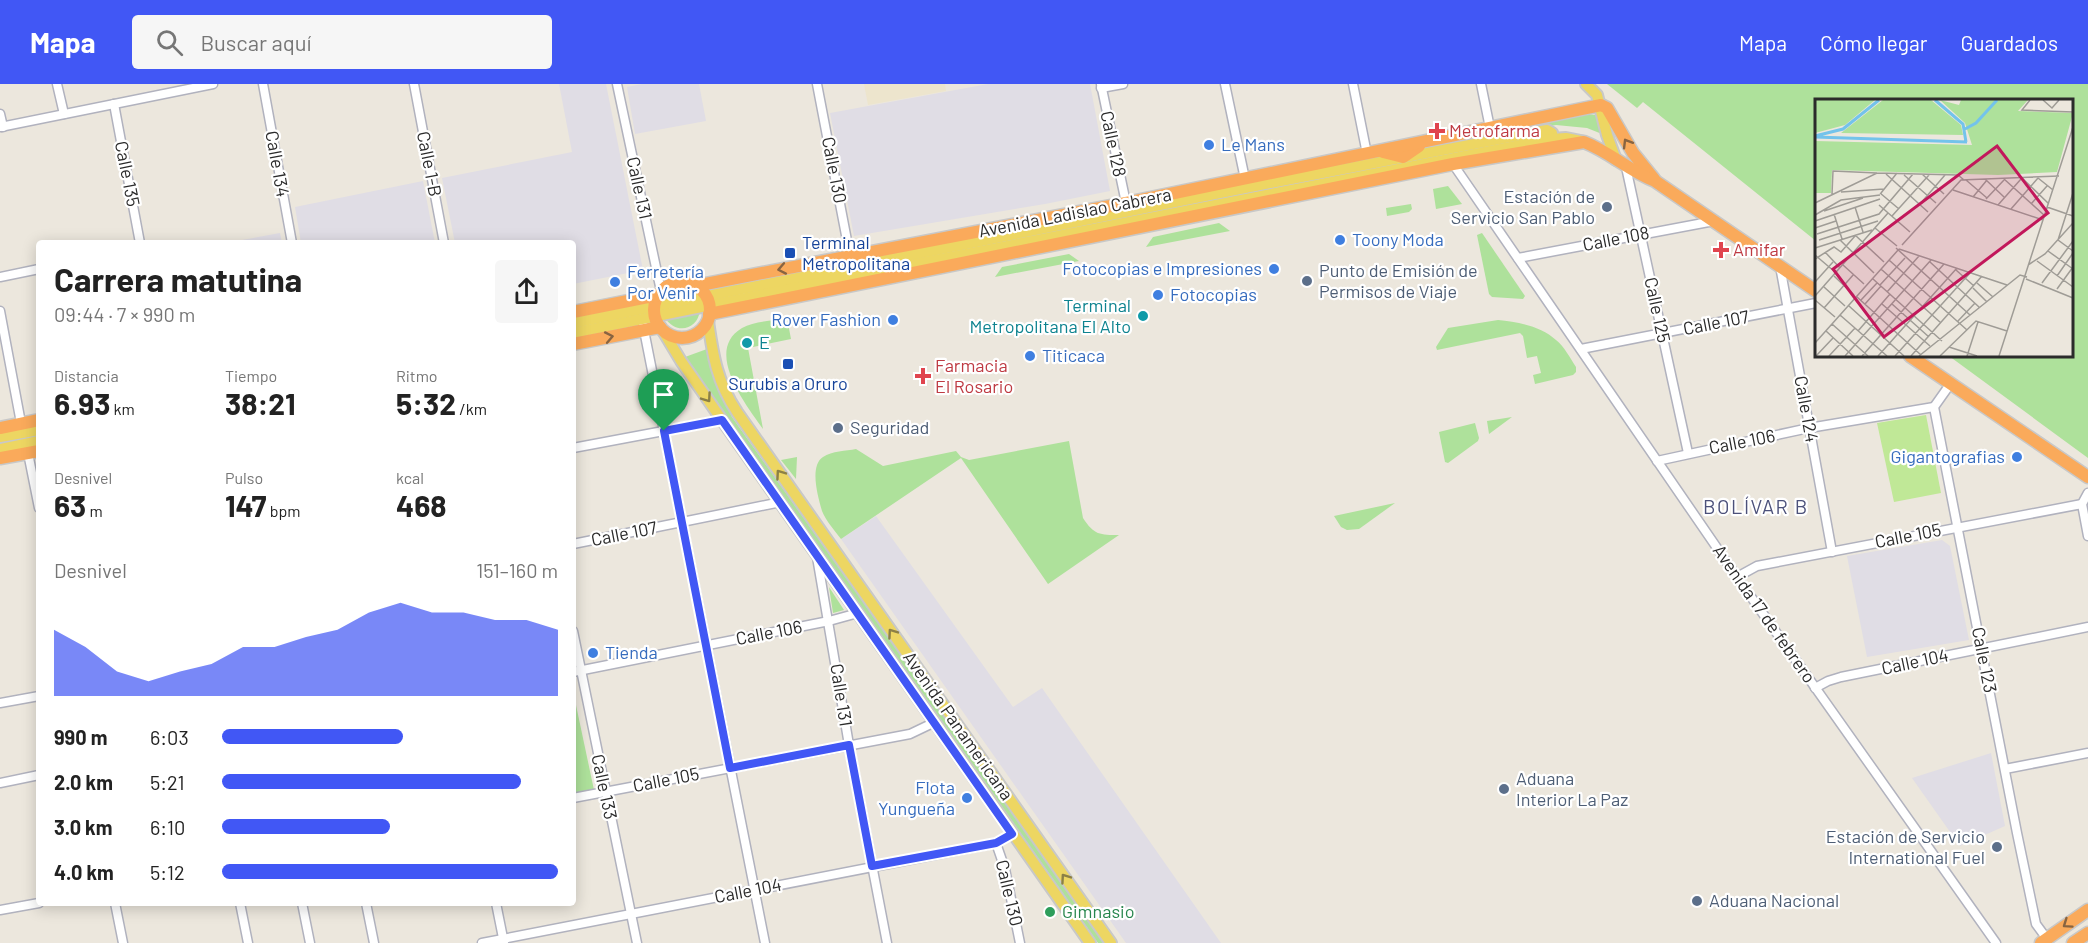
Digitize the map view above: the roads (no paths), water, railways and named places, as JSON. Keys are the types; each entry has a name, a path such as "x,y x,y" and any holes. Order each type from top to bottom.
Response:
{"highway":[{"name":"Avenida Ladislao Cabrera","path":"576,343 651,313 674,283 688,283 695,286 1126,204 1601,105 1607,108 1628,146 1655,181"},
{"path":"1381,152 1403,157 1425,142"},
{"name":"Avenida Ladislao Cabrera","path":"708,309 1453,165 1584,142 1655,181 1815,290"},
{"path":"651,313 680,338 691,337 701,330 708,309 695,286"},
{"name":"Avenida Ladislao Cabrera","path":"576,312 651,313"},
{"path":"1913,357 2088,477"},
{"path":"0,428 36,420"},
{"path":"0,458 34,452"},
{"path":"2044,941 2088,910"},
{"path":"2073,943 2088,933"}],"main road":[{"path":"1586,84 1598,95 1604,122 1621,164"},
{"name":"Avenida Ladislao Cabrera","path":"708,309 1403,157 1549,135 1584,142"},
{"name":"Avenida Ladislao Cabrera","path":"576,323 651,313 708,309 1549,135"},
{"name":"Avenida Panamericana","path":"708,309 717,375 727,397 1111,943"},
{"name":"Avenida Ladislao Cabrera","path":"576,332 651,313"},
{"name":"Avenida Panamericana","path":"651,313 681,361 933,723 1090,943"},
{"path":"0,437 36,431"},
{"path":"0,449 36,442"},
{"path":"795,522 807,513"}],"street":[{"path":"57,84 64,114"},
{"path":"0,114 1,127 213,84"},
{"name":"Calle 134","path":"263,84 290,240"},
{"name":"Calle 1-B","path":"414,84 443,240"},
{"name":"Calle 131","path":"617,84 651,313 664,431 765,943"},
{"name":"Calle 130","path":"817,84 850,256"},
{"path":"1101,86 1123,84"},
{"path":"1226,84 1245,178"},
{"path":"1353,84 1367,154"},
{"path":"1481,84 1490,128"},
{"name":"Calle 128","path":"1101,86 1126,204"},
{"name":"Calle 135","path":"114,104 139,240"},
{"name":"Calle 125","path":"1621,164 1641,235 1688,453"},
{"name":"Avenida 17 de febrero","path":"1453,165 1737,577 1996,943"},
{"name":"Calle 108","path":"1518,258 1714,221"},
{"name":"Calle 124","path":"1780,266 1832,552"},
{"path":"0,277 36,270"},
{"name":"Calle 107","path":"1581,350 1815,303"},
{"path":"0,311 21,423"},
{"path":"1934,407 1952,383"},
{"name":"Calle 106","path":"1657,461 1809,428 1934,407"},
{"name":"Calle 123","path":"1934,407 2036,924 2044,941"},
{"path":"576,447 722,420"},
{"path":"34,452 36,474"},
{"path":"2088,494 2082,504 2088,536"},
{"name":"Calle 107","path":"576,543 781,502"},
{"name":"Calle 105","path":"1737,577 1757,566 2082,504"},
{"name":"Calle 131","path":"816,552 849,745 887,943"},
{"name":"Calle 106","path":"577,671 829,621 858,613"},
{"name":"Calle 104","path":"1815,688 1841,677 2088,627"},
{"name":"Calle 133","path":"577,671 637,943"},
{"path":"0,703 36,697"},
{"name":"Calle 105","path":"576,797 910,734 933,723"},
{"path":"2005,769 2088,753"},
{"path":"0,783 36,776"},
{"name":"Calle 104","path":"482,943 503,941 996,843 1012,834"},
{"name":"Calle 130","path":"996,843 1005,869 1020,943"},
{"path":"0,910 36,904"},
{"path":"117,906 123,943"},
{"path":"241,906 248,943"},
{"path":"303,906 310,943"},
{"path":"367,906 374,943"},
{"path":"497,906 503,941"}],"place":[{"name":"Metrofarma","path":"1437,131"},
{"name":"Le Mans","path":"1209,145"},
{"name":"Estación de Servicio San Pablo","path":"1607,207"},
{"name":"Toony Moda","path":"1340,240"},
{"name":"Amifar","path":"1721,250"},
{"name":"Terminal Metropolitana","path":"790,253"},
{"name":"Fotocopias e Impresiones","path":"1274,269"},
{"name":"Punto de Emisión de Permisos de Viaje","path":"1307,281"},
{"name":"Ferretería Por Venir","path":"615,282"},
{"name":"Fotocopias","path":"1158,295"},
{"name":"Terminal Metropolitana El Alto","path":"1143,316"},
{"name":"Rover Fashion","path":"893,320"},
{"name":"E","path":"747,343"},
{"name":"Titicaca","path":"1030,356"},
{"name":"Surubis a Oruro","path":"788,364"},
{"name":"Farmacia El Rosario","path":"923,376"},
{"name":"Seguridad","path":"838,428"},
{"name":"Gigantografias","path":"2017,457"},
{"name":"Tienda","path":"593,653"},
{"name":"Aduana Interior La Paz","path":"1504,789"},
{"name":"Flota Yungueña","path":"967,798"},
{"name":"Estación de Servicio International Fuel","path":"1997,847"},
{"name":"Aduana Nacional","path":"1697,901"},
{"name":"Gimnasio","path":"1050,912"}],"district":[{"name":"BOLÍVAR B","path":"1756,507"}]}
